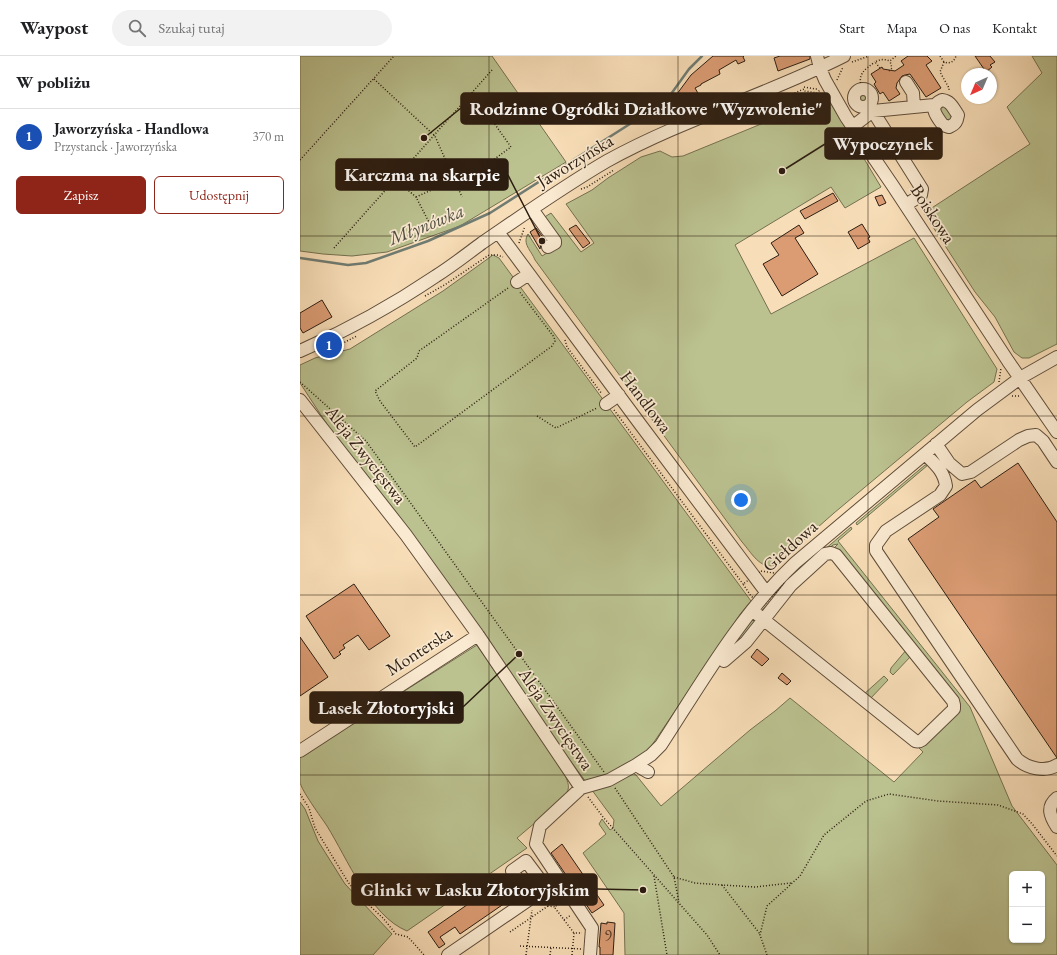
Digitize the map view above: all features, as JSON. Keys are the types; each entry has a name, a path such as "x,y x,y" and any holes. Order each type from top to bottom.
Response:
{"street":[{"name":"Jaworzyńska","path":"300,351 355,325 407,295 438,275 498,232 535,213 580,178 639,144 667,131 746,100 818,62 844,56"},
{"name":"Boiskowa","path":"818,62 832,93 852,127 906,205 1057,432"},
{"path":"906,82 912,93 914,107"},
{"path":"852,127 871,108 873,97 871,92 867,89 862,89"},
{"path":"871,108 934,105 937,102 946,100 950,103 958,115 957,121 954,125 949,127 942,125 935,114 934,105"},
{"path":"871,108 922,189 921,195 906,205"},
{"path":"535,213 555,241 555,243 548,247"},
{"name":"Handlowa","path":"498,232 766,592"},
{"path":"515,283 529,274"},
{"name":"Giełdowa","path":"580,792 609,780 636,765 651,755 661,745 725,661 752,610 766,592 795,563 977,410 1020,378 1057,357"},
{"path":"607,403 619,395"},
{"name":"Aleja Zwycięstwa","path":"300,400 406,535 478,635 580,792"},
{"path":"1057,462 1043,441 1036,435 1028,436 1019,440 971,472 962,474 946,486 940,494 886,531 876,544 876,551 1017,759 1026,765 1043,769 1051,768 1057,765"},
{"path":"936,444 949,463 962,474"},
{"path":"925,454 941,471 945,478 946,486"},
{"path":"725,661 745,643 764,620 794,582 827,553 833,553 953,701 954,709 922,740 919,742 915,741 764,620 752,610"},
{"name":"Monterska","path":"300,751 478,635"},
{"path":"636,765 648,772"},
{"path":"580,792 540,826 536,844 592,928 590,952"},
{"path":"1057,798 1051,804 1050,811 1051,818 1057,827"},
{"path":"448,955 532,897 561,881"},
{"path":"523,887 532,897"}],"path":[{"path":"300,160 394,56"},
{"path":"836,82 843,67 869,56"},
{"path":"862,89 859,80 866,69 875,62 880,60 890,61 896,56"},
{"path":"940,56 944,62 948,64 952,63 956,56"},
{"path":"889,71 892,68 890,61"},
{"path":"875,62 880,68"},
{"path":"944,62 940,72 949,88 946,100"},
{"path":"334,248 492,70"},
{"path":"374,79 435,136 462,197"},
{"path":"729,117 762,106 804,89 805,91 817,93 819,90"},
{"path":"416,197 485,166 511,147 472,92"},
{"path":"578,190 587,187 614,170"},
{"path":"396,179 416,197 432,226"},
{"path":"522,247 519,243 524,227 535,213"},
{"path":"489,255 503,256 507,259"},
{"path":"515,283 554,337 555,341 552,346 415,448 380,401 375,391 417,358 419,351 515,283"},
{"path":"562,334 567,347 607,403 743,584"},
{"path":"300,382 366,441 609,780 674,877 679,902"},
{"path":"537,416 556,428 607,403"},
{"name":"Aleja Zwycięstwa","path":"580,792 679,902 707,935 720,955"},
{"path":"300,794 309,808 315,828 348,882 359,896 383,918 396,934 408,937 424,955"},
{"path":"760,935 767,906 800,876 824,835 866,801 889,794 945,802 992,804 1018,812 1023,814 1034,825 1057,856"},
{"path":"654,874 668,955"},
{"path":"674,877 695,883 755,887 792,883"},
{"path":"555,908 557,903 555,897 561,881"},
{"path":"722,885 760,935 767,955"},
{"path":"526,955 532,897"},
{"path":"510,932 548,906 549,900 555,897"},
{"path":"548,906 555,908 574,933 572,955"},
{"path":"574,933 591,933"},
{"path":"520,946 573,948 590,952"},
{"path":"550,955 551,948"}],"green space":[{"path":"300,56 492,56 566,162 460,226 387,252 352,256 300,251"},
{"path":"1032,56 1057,56 1057,344 1029,358 1022,358 1014,352 995,317 975,292 924,213 1030,144 1007,107 1042,73"},
{"path":"861,93 865,93 867,94 867,102 861,103 858,100 858,96"},
{"path":"827,97 881,187 845,208 831,187 735,245 771,314 914,238 997,369 994,382 967,402 834,513 775,565 770,566 760,563 742,542 535,260 528,247 526,238 528,234 542,256 559,246 543,218 551,213 581,252 594,243 566,204 592,190 641,157 660,151 672,157 683,156"},
{"path":"941,103 955,117 945,123 938,106"},
{"path":"493,255 499,258 751,601 741,613 652,745 645,753 622,766 636,775 661,806 790,698 894,782 923,752 919,748 960,706 834,548 838,544 833,545 804,569 762,612 761,611 797,573 851,527 852,529 838,541 970,707 1012,806 1057,865 1057,955 625,955 624,913 583,853 606,834 599,824 602,819 610,830 613,828 614,820 547,729 482,630 334,435 300,383 300,365 315,358 350,349 443,291"},
{"path":"925,465 928,465 857,525 856,523"},
{"path":"750,620 756,620 732,650 727,654"},
{"path":"477,645 565,775 568,782 568,790 562,800 517,838 527,848 407,931 382,913 371,900 351,869 327,826 301,786 300,757"},
{"path":"907,649 912,655 893,675 890,672 891,668"},
{"path":"884,676 888,680 869,700 863,695"},
{"path":"300,802 305,809 318,841 345,884 392,934 373,955 300,955"}],"building":[{"path":"713,56 744,56 745,61 738,64 736,60 719,70 720,74 695,88 699,95 698,99 679,108 674,98 691,75"},
{"path":"780,56 810,56 810,59 778,71 774,58"},
{"path":"908,56 927,56 932,61 926,65 941,88 926,97 910,74 905,75 902,76 897,83 896,88 900,94 889,101 883,92 880,94 874,84 876,82 871,74 882,67 883,69 895,71 904,65 901,61"},
{"path":"975,56 990,56 995,62 990,65 992,67 991,68 983,68"},
{"path":"833,193 838,201 805,219 800,211"},
{"path":"882,195 886,203 879,206 875,197"},
{"path":"862,224 870,237 868,238 870,242 858,249 848,232"},
{"path":"576,225 590,243 583,248 569,229"},
{"path":"799,225 804,233 795,238 818,274 782,296 763,264 779,255 771,243"},
{"path":"536,228 545,240 541,244 540,249 530,232"},
{"path":"322,300 332,317 303,333 300,328 300,313"},
{"path":"1018,463 1057,522 1057,758 908,539 939,517 933,509 946,500 975,480 981,488"},
{"path":"354,584 390,636 369,650 358,635 343,645 345,648 339,652 341,654 334,659 306,616"},
{"path":"300,637 328,677 300,696"},
{"path":"757,649 769,659 762,666 751,657"},
{"path":"782,673 791,681 787,685 778,678"},
{"path":"562,844 604,905 592,913 551,853"},
{"path":"497,884 508,901 460,934 455,927 440,937 445,944 439,948 428,932"},
{"path":"607,922 615,923 613,955 600,955 599,947 601,923 607,924"}],"waterway":[{"name":"Młynówka","path":"300,258 348,265 366,263 428,241 490,213 666,101 689,69 702,56"}],"place":[{"name":"Rodzinne Ogródki Działkowe \"Wyzwolenie\"","path":"424,138"},
{"name":"Wypoczynek","path":"782,171"},
{"name":"Karczma na skarpie","path":"542,241"},
{"name":"Jaworzyńska - Handlowa","path":"329,345"},
{"name":"Lasek Złotoryjski","path":"519,654"},
{"name":"Glinki w Lasku Złotoryjskim","path":"643,890"}]}
